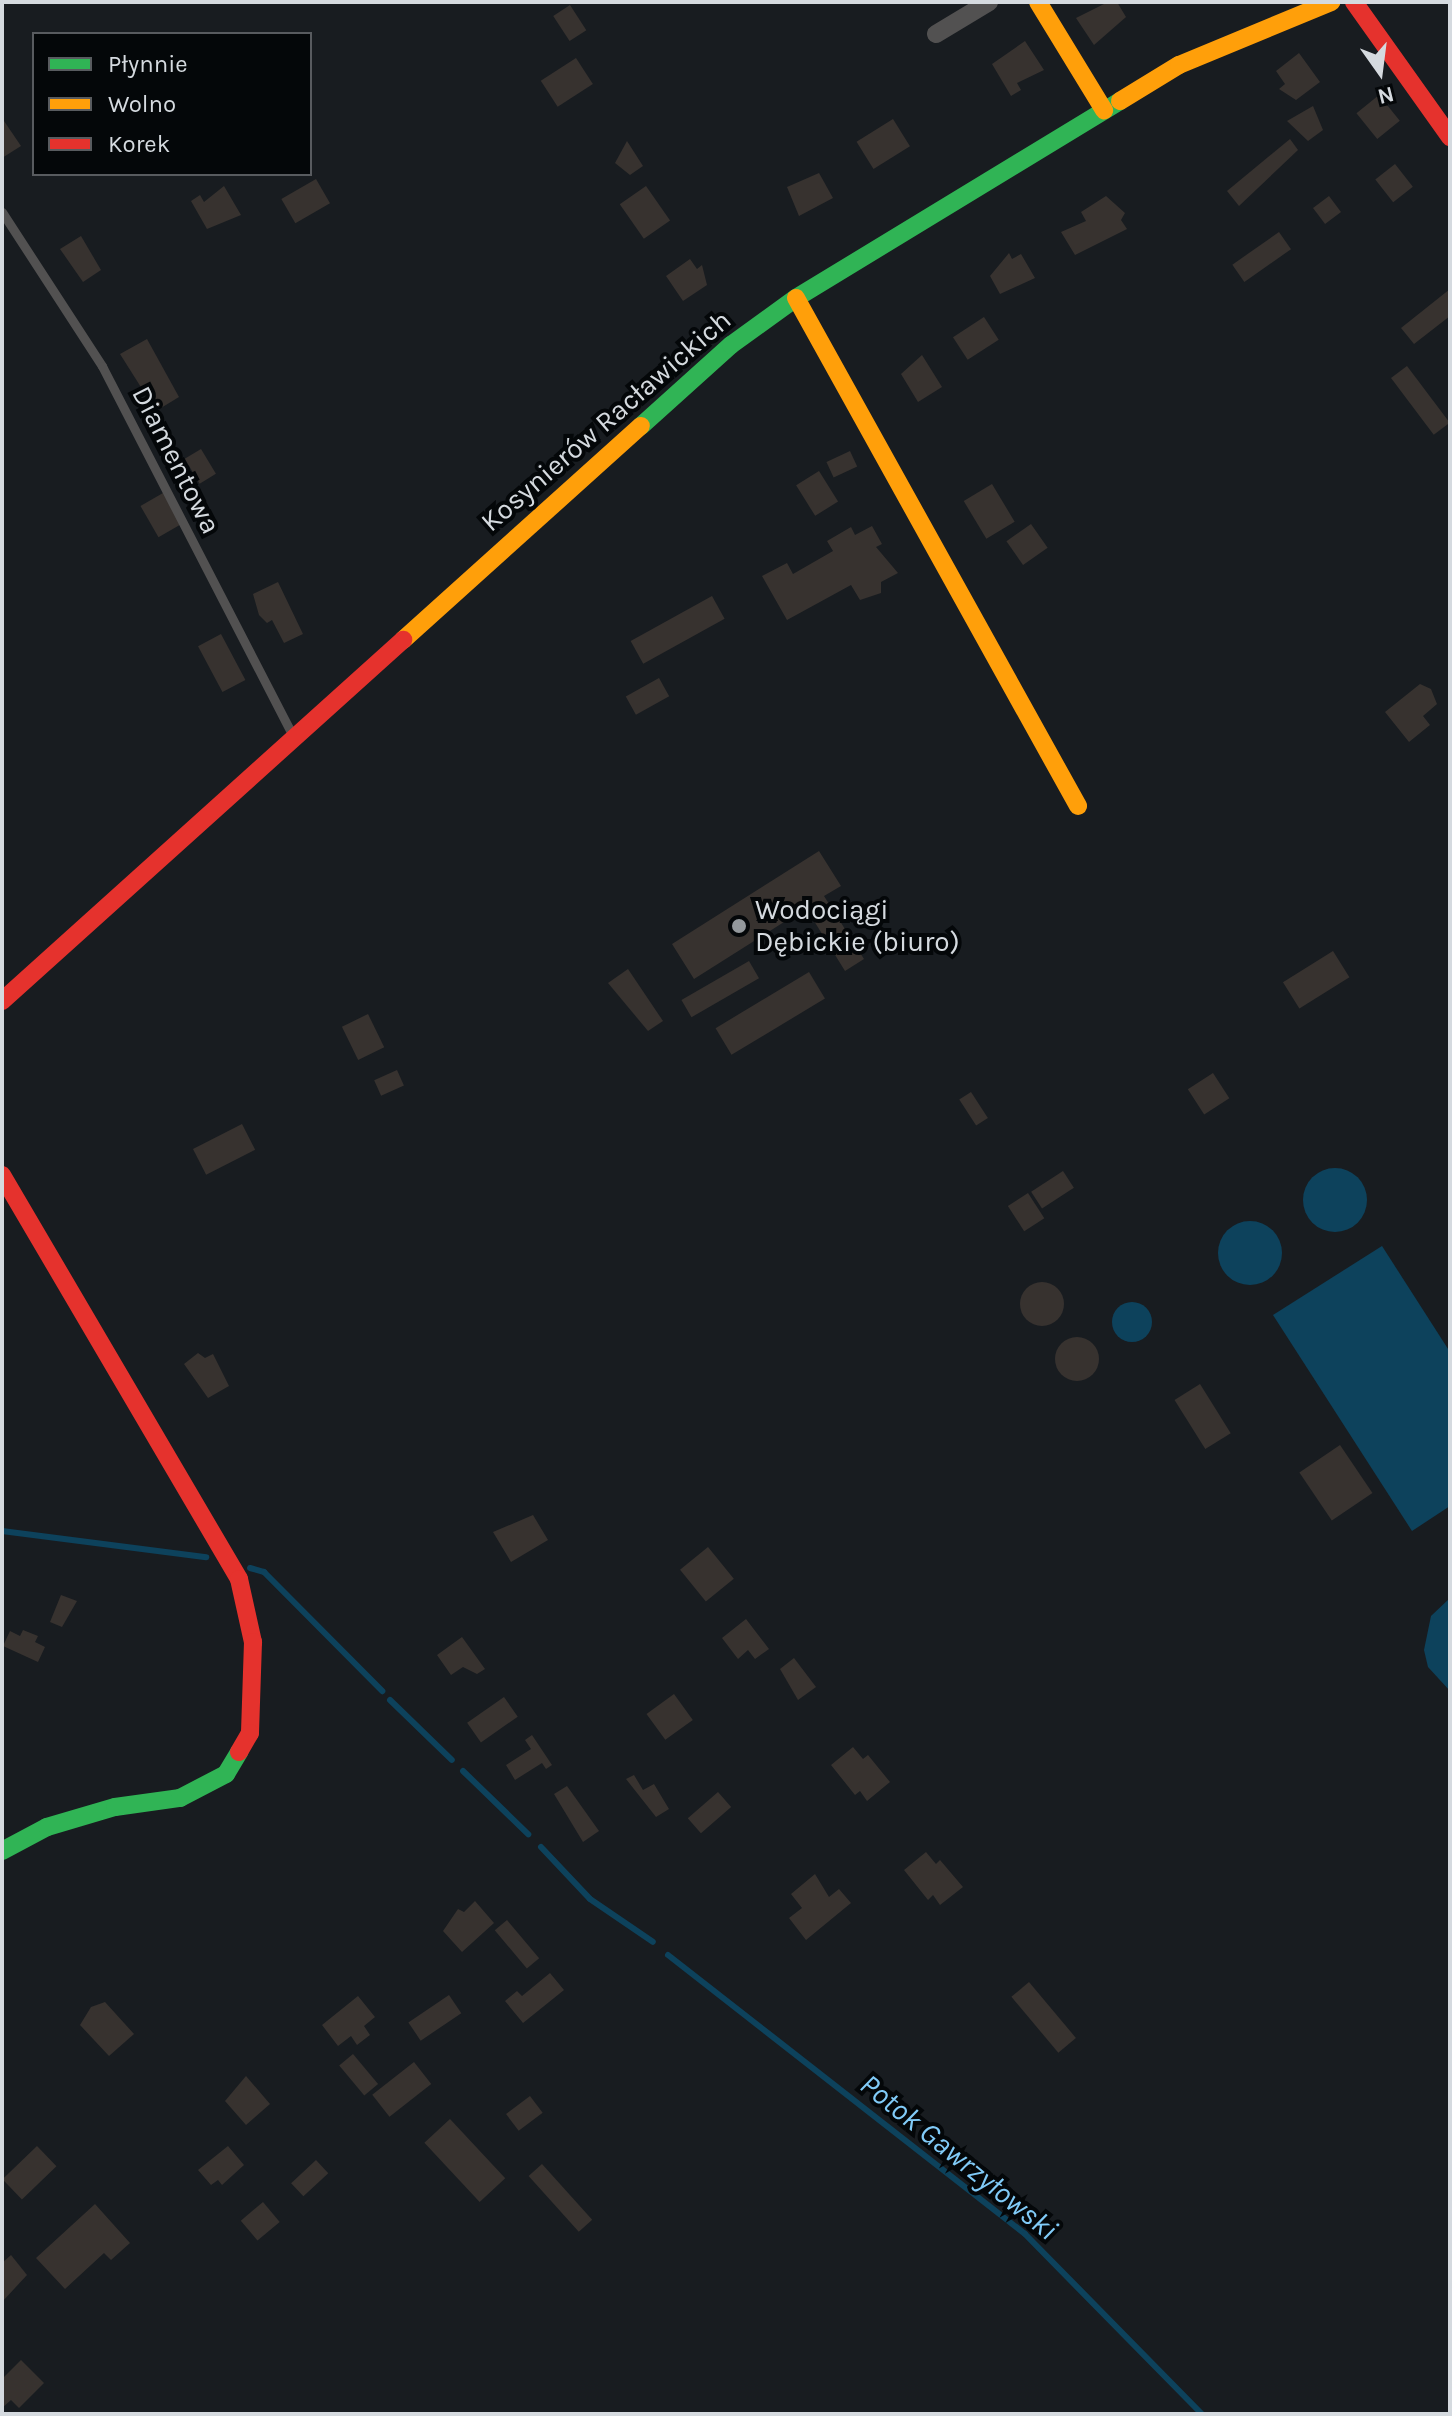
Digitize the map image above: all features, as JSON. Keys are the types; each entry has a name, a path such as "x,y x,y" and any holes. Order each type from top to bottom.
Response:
{"street":[{"path":"936,34 989,2"},
{"path":"1038,2 1104,110"},
{"name":"Kosynierów Racławickich","path":"2,1001 701,369 796,298 1104,110 1190,60 1331,2"},
{"path":"1354,2 1450,137"},
{"path":"796,298 1078,806"},
{"path":"2,1175 239,1579 253,1642 253,1706 245,1744 226,1774 180,1798 115,1807 47,1827 2,1851"}],"lane":[{"name":"Diamentowa","path":"2,212 102,366 293,738"}],"water":[{"path":"1335,1168 1353,1174 1361,1182 1367,1200 1361,1218 1353,1226 1335,1232 1317,1226 1309,1218 1303,1200 1309,1182 1317,1174"},
{"path":"1250,1221 1268,1227 1276,1235 1282,1253 1276,1271 1268,1279 1250,1285 1232,1279 1224,1271 1218,1253 1224,1235 1232,1227"},
{"path":"1382,1246 1450,1352 1450,1506 1412,1531 1273,1315"},
{"path":"1132,1302 1146,1308 1152,1322 1146,1336 1132,1342 1118,1336 1112,1322 1118,1308"},
{"path":"1450,1598 1450,1691 1428,1667 1424,1650 1431,1616"}],"building":[{"path":"1108,2 1117,2 1126,17 1094,45 1076,18"},
{"path":"570,5 586,30 570,41 553,16"},
{"path":"1025,41 1044,70 1017,83 1021,90 1011,96 992,64"},
{"path":"1299,53 1320,82 1296,100 1279,89 1285,84 1276,71"},
{"path":"576,58 593,84 558,107 541,81"},
{"path":"1379,95 1400,121 1377,139 1356,113"},
{"path":"1313,106 1323,130 1308,141 1287,121"},
{"path":"2,118 21,146 2,158"},
{"path":"893,119 910,146 873,169 857,142"},
{"path":"1290,139 1298,150 1239,206 1227,191"},
{"path":"627,141 643,166 630,175 615,163"},
{"path":"1395,164 1413,187 1393,202 1375,179"},
{"path":"819,173 833,198 799,216 787,187"},
{"path":"316,179 330,203 295,223 281,199"},
{"path":"224,186 241,215 207,229 191,201 200,195 204,202"},
{"path":"646,186 670,220 644,239 620,204"},
{"path":"1106,196 1125,213 1121,220 1127,229 1075,255 1061,232 1086,221 1081,212"},
{"path":"1329,196 1341,212 1325,224 1313,208"},
{"path":"1279,232 1291,249 1244,282 1232,265"},
{"path":"81,236 101,270 83,282 60,249"},
{"path":"1009,253 1012,259 1021,254 1035,278 1000,294 990,276"},
{"path":"690,259 697,269 702,265 707,285 683,301 666,276"},
{"path":"1450,289 1450,316 1414,344 1401,328"},
{"path":"984,317 999,340 968,360 953,337"},
{"path":"147,339 179,397 156,411 120,354"},
{"path":"922,355 942,387 918,402 901,374"},
{"path":"1407,366 1450,423 1434,435 1391,378"},
{"path":"201,449 216,474 200,484 185,459"},
{"path":"850,451 857,466 834,477 826,462"},
{"path":"819,471 838,502 815,516 796,485"},
{"path":"992,484 1015,522 986,539 964,501"},
{"path":"163,493 181,524 158,537 140,506"},
{"path":"1031,524 1048,548 1023,565 1006,541"},
{"path":"872,526 882,544 876,547 898,573 881,582 881,593 860,600 851,585 787,620 762,576 787,563 793,574 833,551 827,541 851,527 855,535"},
{"path":"278,582 303,634 284,643 272,620 267,623 259,615 253,594"},
{"path":"712,596 725,619 643,664 631,641"},
{"path":"221,634 245,680 222,692 198,646"},
{"path":"659,678 669,696 636,715 626,696"},
{"path":"1420,684 1431,689 1437,704 1423,716 1430,725 1409,742 1385,712"},
{"name":"Wodociągi Dębickie (biuro)","path":"819,851 841,886 824,896 864,959 845,971 806,908 694,979 672,944"},
{"path":"1333,951 1349,977 1299,1009 1283,982"},
{"path":"749,961 759,978 691,1017 681,1000"},
{"path":"628,969 663,1021 648,1031 608,983"},
{"path":"809,972 825,999 732,1055 716,1028"},
{"path":"368,1014 384,1047 358,1060 342,1027"},
{"path":"397,1070 404,1086 381,1096 374,1080"},
{"path":"1213,1073 1229,1098 1204,1114 1188,1089"},
{"path":"971,1092 988,1118 976,1126 959,1100"},
{"path":"242,1124 255,1150 206,1175 193,1149"},
{"path":"1063,1171 1074,1188 1042,1208 1031,1192"},
{"path":"1028,1193 1044,1218 1024,1231 1008,1206"},
{"path":"1042,1282 1058,1288 1064,1304 1058,1320 1042,1326 1026,1320 1020,1304 1026,1288"},
{"path":"1077,1337 1093,1343 1099,1359 1093,1375 1077,1381 1061,1375 1055,1359 1061,1343"},
{"path":"198,1353 205,1358 213,1354 229,1386 208,1398 184,1364"},
{"path":"1200,1384 1231,1433 1205,1449 1175,1400"},
{"path":"1340,1445 1372,1493 1332,1520 1299,1472"},
{"path":"533,1515 548,1540 511,1562 493,1532"},
{"path":"708,1547 734,1579 706,1602 680,1570"},
{"path":"61,1595 77,1601 62,1627 50,1622"},
{"path":"746,1619 769,1649 755,1659 748,1650 738,1659 722,1638"},
{"path":"23,1630 38,1636 35,1642 45,1647 38,1662 3,1646 10,1631 20,1636"},
{"path":"462,1637 485,1669 477,1674 463,1667 451,1675 437,1655"},
{"path":"794,1658 816,1687 798,1700 780,1669"},
{"path":"674,1694 693,1720 665,1740 646,1714"},
{"path":"504,1697 518,1717 481,1742 467,1723"},
{"path":"532,1735 552,1765 546,1769 542,1763 515,1780 506,1765 531,1749 525,1740"},
{"path":"853,1747 863,1759 868,1755 890,1782 867,1801 860,1791 855,1795 831,1765"},
{"path":"634,1775 643,1790 654,1784 669,1809 656,1817 626,1779"},
{"path":"567,1786 599,1831 583,1842 554,1794"},
{"path":"718,1792 731,1807 701,1833 688,1818"},
{"path":"926,1852 936,1864 940,1860 963,1887 940,1905 933,1895 928,1900 904,1870"},
{"path":"815,1874 829,1897 839,1889 851,1903 806,1940 789,1918 802,1908 791,1894"},
{"path":"475,1901 494,1923 462,1952 443,1931 458,1909 464,1912"},
{"path":"507,1920 539,1958 527,1969 495,1930"},
{"path":"550,1973 564,1990 523,2023 505,2001 517,1991 522,1996"},
{"path":"1029,1982 1076,2038 1058,2053 1011,1997"},
{"path":"449,1995 461,2013 421,2041 408,2022"},
{"path":"358,1996 375,2017 364,2026 370,2035 357,2045 351,2036 338,2046 322,2025"},
{"path":"105,2002 134,2034 109,2056 80,2025 91,2007"},
{"path":"353,2054 378,2084 364,2095 339,2066"},
{"path":"414,2062 431,2084 389,2117 372,2095"},
{"path":"246,2076 270,2104 246,2125 225,2101"},
{"path":"530,2096 543,2113 519,2131 506,2114"},
{"path":"450,2119 505,2178 480,2202 424,2143"},
{"path":"37,2146 56,2166 22,2199 2,2179"},
{"path":"228,2146 244,2165 222,2185 218,2180 211,2185 198,2170"},
{"path":"316,2160 328,2173 303,2196 291,2183"},
{"path":"542,2164 592,2220 579,2232 529,2176"},
{"path":"263,2202 280,2222 257,2241 241,2221"},
{"path":"95,2204 130,2243 111,2260 104,2253 65,2289 36,2258"},
{"path":"11,2255 27,2275 2,2302 2,2263"},
{"path":"21,2360 44,2383 19,2408 11,2400 2,2408 2,2379"}],"waterway":[{"name":"Potok Gawrzyłowski","path":"2,1531 206,1557"},
{"name":"Potok Gawrzyłowski","path":"250,1568 264,1572 382,1691"},
{"name":"Potok Gawrzyłowski","path":"390,1700 452,1760"},
{"name":"Potok Gawrzyłowski","path":"463,1771 528,1834"},
{"name":"Potok Gawrzyłowski","path":"541,1847 590,1899 653,1942"},
{"name":"Potok Gawrzyłowski","path":"668,1955 1025,2234 1202,2414"}],"traffic: fast":[{"path":"641,426 731,345 796,298 1120,101"},
{"path":"2,1851 47,1827 115,1807 180,1798 226,1774 239,1752"}],"traffic: slow":[{"path":"1038,2 1104,110"},
{"path":"1120,101 1179,65 1331,2"},
{"path":"796,298 1078,806"},
{"path":"403,640 641,426"}],"traffic: jam":[{"path":"1354,2 1450,137"},
{"path":"2,1001 403,640"},
{"path":"2,1175 239,1579 253,1642 250,1733 239,1752"}],"place":[{"name":"Wodociągi Dębickie (biuro)","path":"739,926"}]}
